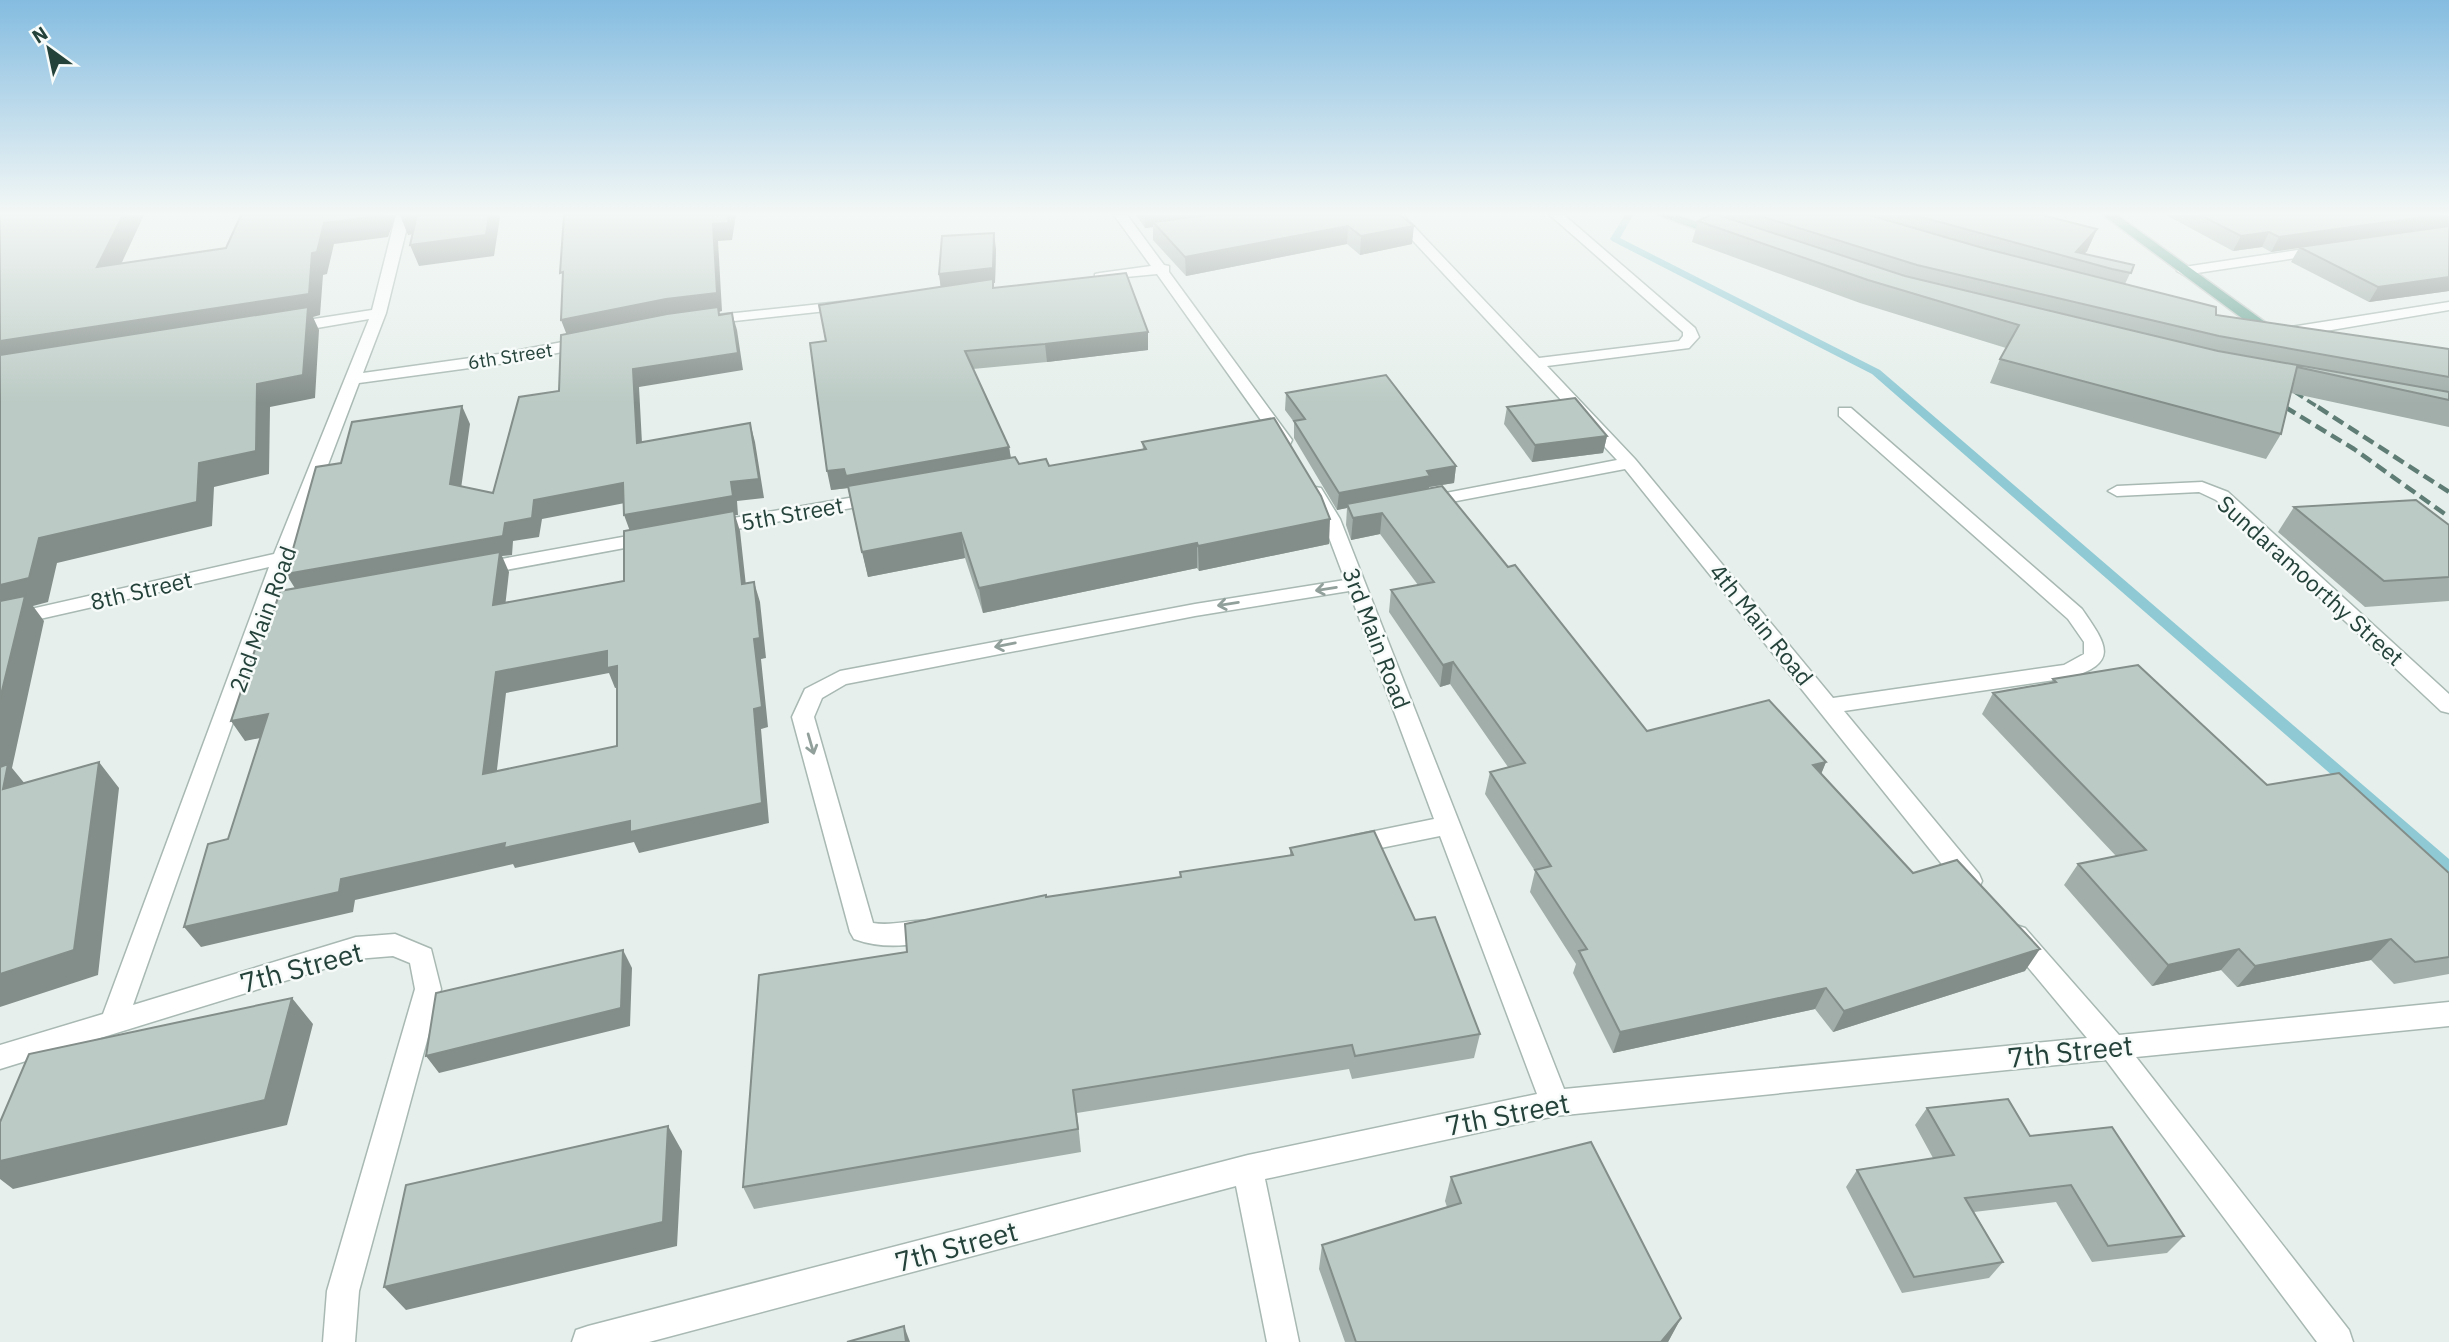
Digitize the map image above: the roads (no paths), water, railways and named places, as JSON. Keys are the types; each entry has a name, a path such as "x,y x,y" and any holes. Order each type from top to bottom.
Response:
{"main road":[{"path":"2193,278 2273,336"},
{"path":"2247,332 2313,345"}],"street":[{"name":"2nd Main Road","path":"114,1021 267,607 282,558 355,379 379,313 388,278"},
{"path":"1083,279 1094,278"},
{"name":"3rd Main Road","path":"1170,278 1276,427 1300,468 1338,518 1356,584 1555,1102"},
{"name":"4th Main Road","path":"1455,278 1629,463 1987,902"},
{"path":"1535,363 1684,345 1691,337 1690,331 1628,278"},
{"path":"697,321 868,304"},
{"path":"2273,336 2449,306"},
{"path":"271,330 379,313"},
{"name":"6th Street","path":"355,379 499,359 600,340"},
{"path":"1829,706 2068,671 2087,663 2094,655 2094,642 2075,614 1845,412"},
{"path":"1255,431 1276,427"},
{"path":"1412,504 1629,463"},
{"name":"Sundaramoorthy Street","path":"2117,491 2202,487 2221,496 2449,706"},
{"name":"5th Street","path":"693,531 899,494"},
{"path":"459,572 665,536"},
{"name":"8th Street","path":"0,622 282,558"},
{"path":"958,925 886,936 863,932 803,717 813,694 840,678 1195,610 1356,584"},
{"path":"267,607 322,597"},
{"path":"1324,850 1448,825"},
{"path":"2005,922 2112,1047 2337,1342"},
{"name":"7th Street","path":"0,1057 356,948 396,945 422,957 428,989 343,1290 339,1342"},
{"name":"7th Street","path":"588,1342 1248,1169 1555,1102 2449,1014"},
{"path":"1248,1169 1283,1342"}],"waterway":[{"path":"1691,278 1876,372 2449,868"}],"railway":[{"path":"2282,384 2321,409"},
{"path":"2271,399 2288,409"},
{"path":"2285,407 2354,449 2449,517"},
{"path":"2318,407 2449,492"}]}
